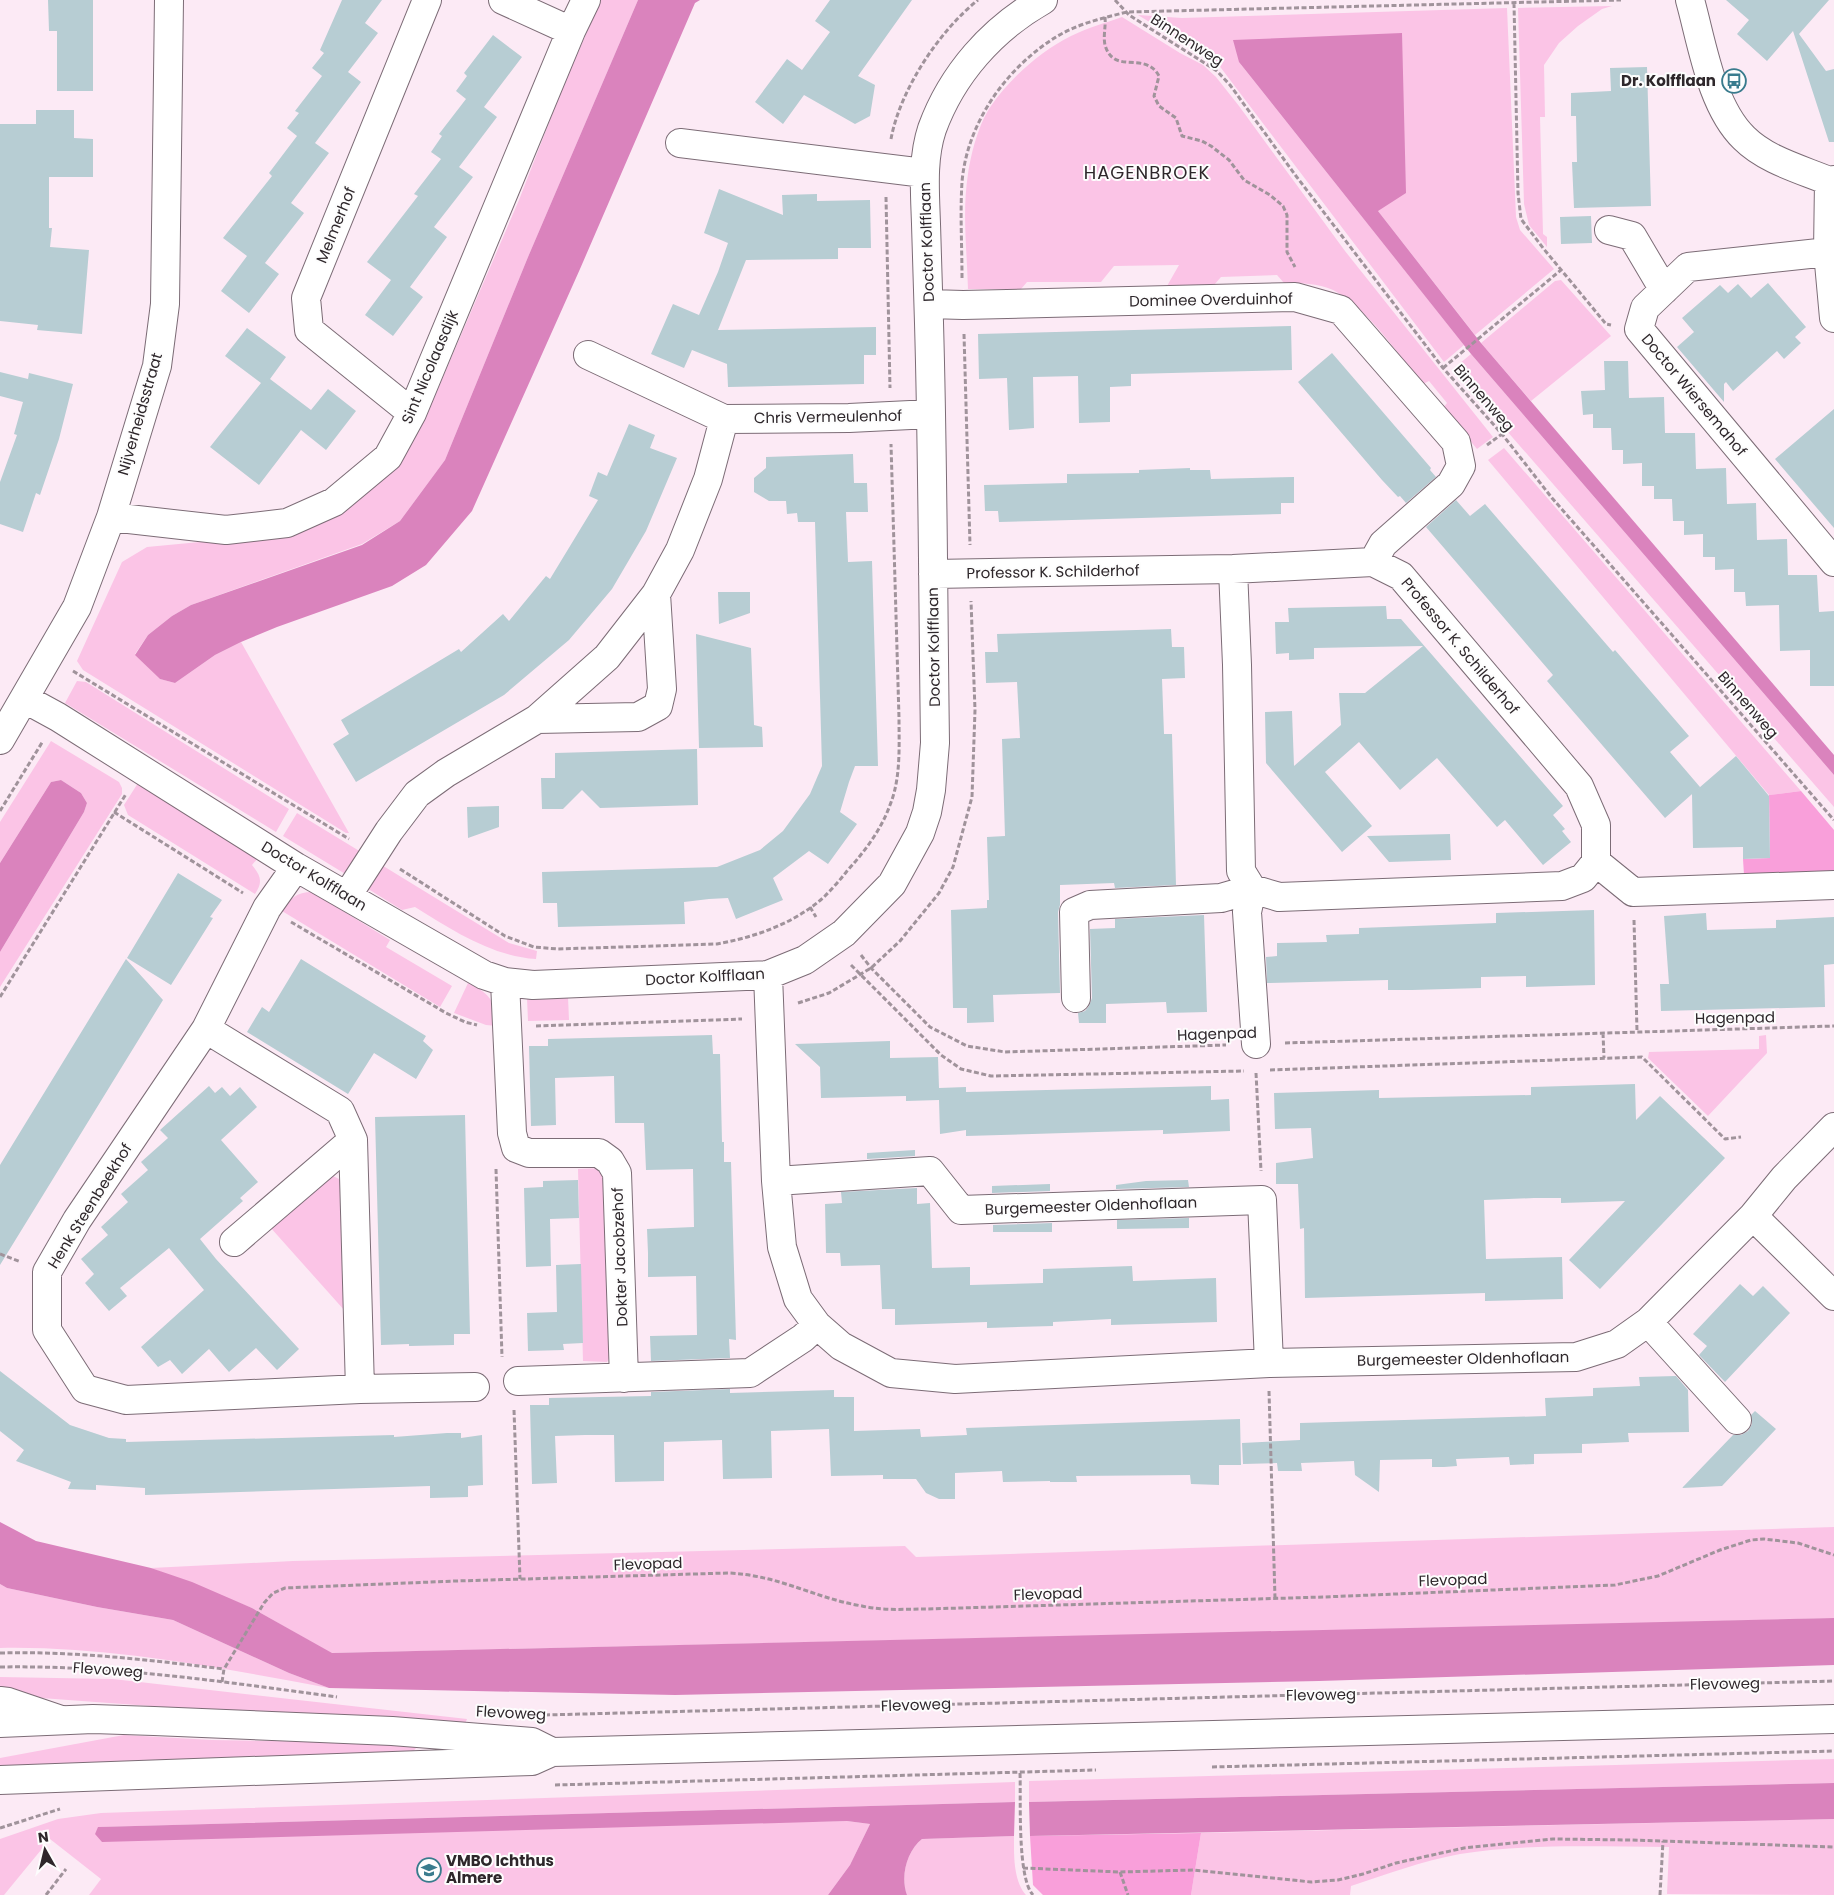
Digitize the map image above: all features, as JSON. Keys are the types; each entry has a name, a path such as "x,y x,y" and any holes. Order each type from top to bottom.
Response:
{"street":[{"name":"Nijverheidsstraat","path":"0,740 77,607 111,517 157,366 165,304 169,0"},
{"name":"Melmerhof","path":"412,412 309,330 306,298 427,0"},
{"path":"503,0 570,31"},
{"name":"Sint Nicolaasdijk","path":"111,517 226,530 287,523 334,502 388,457 412,412 570,31 586,0"},
{"name":"Doctor Kolfflaan","path":"25,699 58,717 296,867 484,975 506,982 533,985 768,976 805,960 844,933 892,884 920,833 927,812 932,790 935,743 932,414 924,173 932,131 946,98 964,67 991,38 1020,13 1043,0"},
{"path":"1690,0 1715,91 1725,115 1744,138 1774,159 1831,180 1828,252 1834,318"},
{"name":"Doctor Kolfflaan","path":"680,143 924,173"},
{"path":"1609,230 1632,236 1664,290"},
{"name":"Doctor Wiersemahof","path":"1828,252 1688,267 1645,308 1639,329 1829,544"},
{"name":"Dominee Overduinhof","path":"929,304 963,305 1294,297 1341,310 1456,442 1461,466 1451,484 1383,544 1373,562"},
{"name":"Chris Vermeulenhof","path":"588,356 724,419 849,418 932,414"},
{"path":"347,896 389,831 417,794 446,773 537,719 607,657 656,594 680,550 708,479 724,419"},
{"name":"Professor K. Schilderhof","path":"933,574 1232,569 1373,562 1401,576 1579,786 1596,825 1596,862"},
{"path":"1232,569 1238,665 1241,871 1252,889 1247,912 1256,1044"},
{"path":"537,719 638,717 658,706 662,689 656,594"},
{"path":"1076,998 1074,912 1090,905 1221,898 1252,889 1279,897 1562,886 1583,878 1596,862 1633,892 1834,885"},
{"name":"Henk Steenbeekhof","path":"296,867 267,908 206,1029 77,1220 48,1272 47,1330 85,1389 126,1400 360,1389 475,1387"},
{"name":"Burgemeester Oldenhoflaan","path":"768,976 776,1181 782,1247 798,1298 817,1325 841,1346 891,1373 955,1379 1268,1363 1576,1357 1618,1344 1648,1322 1752,1216 1784,1178 1834,1127"},
{"path":"506,982 512,1133 516,1148"},
{"path":"206,1029 340,1111 353,1140 360,1389"},
{"path":"234,1242 353,1140"},
{"name":"Dokter Jacobzehof","path":"516,1148 529,1153 599,1153 610,1161 617,1173 624,1378"},
{"name":"Burgemeester Oldenhoflaan","path":"776,1181 930,1171 961,1210 1262,1200"},
{"path":"1262,1200 1268,1363"},
{"path":"1752,1216 1834,1296"},
{"path":"1648,1322 1737,1420"},
{"path":"516,1393 624,1378 750,1373 803,1338 817,1325"},
{"name":"Flevoweg","path":"0,1702 8,1702 63,1720"},
{"name":"Flevoweg","path":"0,1723 93,1719 392,1731 433,1736 532,1742 552,1752"},
{"name":"Flevoweg","path":"0,1780 532,1762 552,1752 1834,1719"}],"path":[{"name":"Binnenweg","path":"1115,0 1129,15 1217,71 1230,85 1296,176 1443,368 1502,434 1552,498 1834,820"},
{"path":"114,812 267,908 446,1013 465,1022 490,1028 786,1018 786,1006 829,993 871,968 900,941 939,894 953,867 972,797 975,710 972,666 963,305 962,182 967,154 985,109 1019,66 1057,36 1105,17 1127,12 1621,0"},
{"path":"1514,3 1518,193 1522,219 1606,324 1640,326"},
{"path":"1105,17 1106,45 1109,52 1124,63 1143,63 1154,67 1159,76 1154,96 1159,106 1176,118 1182,136 1202,141 1211,146 1229,160 1244,180 1270,195 1283,206 1287,215 1287,252 1303,282 1302,299"},
{"path":"885,188 890,395"},
{"path":"1443,368 1561,270"},
{"path":"399,869 505,936 534,947 542,948 717,944 741,940 795,918 824,896 868,848 891,804 897,774 899,718 891,438"},
{"path":"0,811 58,717 58,698 72,670 354,842"},
{"path":"0,997 140,770"},
{"path":"1633,892 1637,1031"},
{"name":"Hagenpad","path":"844,933 871,968 930,1027 966,1046 1005,1052 1834,1026"},
{"path":"1603,1033 1604,1058"},
{"path":"1256,1044 1262,1200"},
{"path":"502,1358 496,1166 516,1148"},
{"path":"1268,1363 1276,1598"},
{"path":"516,1393 520,1579"},
{"name":"Flevopad","path":"224,1669 264,1604 273,1593 285,1588 708,1573 742,1574 778,1580 846,1602 878,1609 937,1608 1276,1598 1627,1583 1658,1576 1737,1543 1764,1539 1798,1543 1834,1555"},
{"path":"0,1653 30,1652 120,1657 224,1669 222,1682"},
{"name":"Flevoweg","path":"0,1667 97,1669 222,1682 340,1698"},
{"name":"Flevoweg","path":"536,1715 1834,1681"},
{"path":"1212,1767 1834,1751"},
{"path":"551,1785 1106,1769"},
{"path":"1020,1772 1023,1868 1029,1890 1033,1895"},
{"path":"1023,1868 1120,1872 1193,1870 1311,1882 1338,1880 1396,1863 1455,1850 1553,1839 1834,1847"},
{"path":"1660,1895 1663,1841"},
{"path":"46,1895 66,1869"},
{"path":"1120,1872 1128,1895"}],"shaded area":[{"path":"601,0 638,0 528,257 445,460 400,521 362,544 191,605 172,616 148,635 135,654 160,679 175,683 215,655 241,642 349,833 346,833 83,670 77,661 122,562 147,547 242,538 287,531 421,420 434,398 519,200 564,84"},
{"path":"638,0 700,0 695,3 580,269 472,511 426,565 392,586 277,627 241,642 215,655 175,683 160,679 135,655 148,635 172,616 191,605 362,545 400,521 445,460 528,257"},
{"path":"1612,6 1602,9 1578,26 1559,43 1544,65 1545,117 1540,117 1543,234 1547,237 1547,247 1529,225 1524,204 1518,8"},
{"path":"1507,8 1516,217 1520,230 1554,269 1475,335 1378,211 1239,62 1464,345 1444,362 1218,64 1138,15 1182,18"},
{"path":"1122,17 1203,65 1216,77 1345,251 1493,437 1477,449 1443,408 1447,403 1429,381 1423,384 1370,319 1345,297 1321,286 1303,283 1284,283 1277,275 1221,277 1214,285 1167,286 1179,265 1114,266 1101,282 1027,282 1021,289 968,289 965,217 966,188 973,148 987,113 1007,85 1049,49 1077,33"},
{"path":"1402,33 1406,193 1378,211 1481,343 1834,755 1834,775 1471,354 1239,62 1233,40"},
{"path":"1561,280 1611,336 1531,401 1481,343 1555,281"},
{"path":"1471,354 1834,775 1834,807 1453,369"},
{"path":"1504,448 1801,791 1769,795 1488,460"},
{"path":"77,681 86,682 289,809 276,832 65,703"},
{"path":"51,741 119,782 122,794 0,987 0,952 84,812 87,803 81,793 61,780 51,782 0,863 0,822"},
{"path":"61,780 81,793 87,803 84,812 0,952 0,863 51,782"},
{"path":"138,783 258,858 252,865 260,879 255,894 128,815 124,805"},
{"path":"1801,791 1834,830 1834,872 1744,875 1743,859 1770,858 1769,795"},
{"path":"297,813 361,852 347,875 283,836"},
{"path":"380,864 509,943 537,951 536,959 503,953 488,947 458,933 415,907 402,910 365,887"},
{"path":"312,892 390,940 386,947 452,986 440,1007 282,911 294,897 302,893"},
{"path":"468,983 482,991 490,999 495,1010 497,1026 486,1025 454,1013"},
{"path":"568,997 569,1020 528,1021 527,998"},
{"path":"1766,1035 1767,1053 1708,1116 1648,1058 1649,1052 1759,1049 1759,1036"},
{"path":"602,1168 605,1171 611,1355 607,1362 583,1361 578,1169"},
{"path":"331,1175 339,1179 345,1187 345,1311 270,1227"},
{"path":"0,1522 36,1541 151,1568 192,1582 252,1608 332,1653 1834,1618 1834,1665 1319,1681 675,1695 329,1688 289,1673 173,1620 97,1607 7,1588 0,1584"},
{"path":"1834,1527 1834,1618 1654,1623 331,1653 252,1608 151,1568 293,1561 905,1546 916,1557"},
{"path":"0,1584 7,1588 97,1607 173,1620 289,1673 329,1688 206,1666 124,1655 41,1648 0,1648"},
{"path":"0,1677 113,1679 467,1719 463,1729 0,1695"},
{"path":"124,1735 212,1740 413,1743 416,1748 412,1753 211,1758 0,1771 0,1758"},
{"path":"1834,1759 1834,1783 1029,1802 1029,1781"},
{"name":"VMBO Ichthus Almere","path":"1015,1782 1015,1802 99,1827 95,1834 847,1821 870,1824 850,1865 828,1895 89,1895 101,1879 50,1839 4,1895 0,1895 0,1839 58,1819 101,1813"},
{"path":"1834,1783 1834,1819 1030,1836 1029,1802"},
{"path":"1015,1802 1014,1836 922,1839 912,1850 906,1864 904,1880 907,1895 828,1895 850,1865 870,1824 847,1821 102,1842 95,1834 98,1827"},
{"path":"1834,1819 1834,1895 1667,1894 1669,1847 1590,1846 1512,1848 1460,1854 1418,1864 1351,1886 1350,1895 1191,1895 1201,1833"},
{"path":"1201,1833 1191,1895 1043,1895 1033,1885 1030,1836"},
{"path":"1014,1836 1016,1875 1026,1895 907,1895 904,1880 906,1864 912,1850 922,1839"}],"building":[{"path":"48,0 93,0 93,91 57,91 57,31 49,31"},
{"path":"342,0 382,0 365,23 378,33 348,72 361,82 315,143 329,153 291,203 304,213 265,263 279,274 249,313 221,291 247,256 223,238 272,176 269,173 297,136 287,128 299,113 295,111 322,76 312,68 324,53 320,50"},
{"path":"830,0 912,0 858,76 875,85 870,116 855,124 804,95 783,124 755,102 787,59 802,70 830,32 815,21"},
{"path":"1726,0 1829,0 1799,34 1826,71 1834,69 1834,142 1829,142 1793,31 1767,61 1737,34 1749,20"},
{"path":"493,35 522,57 484,107 497,117 459,167 473,177 434,227 447,237 410,287 423,297 393,336 365,315 391,280 367,262 418,196 414,194 441,159 431,152 442,136 439,134 466,99 456,91 467,76 464,73"},
{"path":"1647,67 1651,206 1574,208 1572,162 1577,162 1576,116 1571,116 1571,93 1611,91 1610,68"},
{"path":"36,110 74,110 74,138 93,139 93,177 49,177 49,228 52,228 50,247 89,250 82,334 37,330 38,325 0,321 0,124 36,124"},
{"path":"719,189 783,215 782,195 817,194 817,201 870,200 871,248 838,248 838,259 746,260 718,330 876,327 876,355 864,355 864,384 728,387 727,364 692,350 684,368 651,354 673,304 699,315 718,272 728,243 704,233"},
{"path":"1591,216 1592,243 1561,244 1560,217"},
{"path":"1768,283 1806,327 1795,337 1801,343 1784,359 1777,351 1733,391 1726,382 1724,384 1724,402 1677,347 1694,332 1682,318 1720,285 1728,293 1738,284 1751,298"},
{"path":"1291,326 1292,370 1131,374 1131,386 1110,387 1110,422 1079,423 1078,376 1033,377 1034,428 1009,430 1007,378 979,379 978,334"},
{"path":"247,328 286,357 270,379 311,410 328,389 356,411 326,450 301,430 259,485 210,447 261,383 225,356"},
{"path":"1332,353 1431,468 1430,470 1436,477 1406,503 1382,480 1298,382"},
{"path":"1604,361 1628,361 1629,398 1664,397 1665,433 1695,433 1696,469 1726,468 1727,504 1756,503 1757,540 1787,539 1788,575 1817,575 1819,612 1834,611 1834,686 1810,686 1810,650 1780,651 1779,605 1746,606 1745,592 1734,592 1734,569 1715,570 1715,557 1703,557 1703,534 1684,535 1684,521 1673,521 1672,499 1654,499 1654,486 1642,486 1642,463 1623,464 1623,450 1612,450 1611,428 1593,428 1593,414 1583,415 1581,391 1605,390"},
{"path":"0,372 28,379 29,373 73,384 59,439 40,495 36,493 23,532 0,524 0,482 17,435 14,434 23,402 0,396"},
{"path":"1834,409 1834,528 1775,459"},
{"path":"629,424 655,435 650,448 677,458 646,531 612,589 569,640 504,695 356,782 333,744 349,734 341,720 459,649 461,652 503,614 509,621 546,576 550,579 598,500 589,496 598,472 607,476"},
{"path":"853,454 854,483 867,483 868,512 846,512 848,562 872,561 878,766 855,766 849,782 840,812 857,824 828,864 809,851 773,878 783,900 736,919 728,898 684,902 685,924 558,927 557,903 543,903 542,872 717,867 760,850 783,831 810,794 822,766 815,522 798,522 797,513 787,514 786,501 769,501 754,492 754,478 766,468 766,457"},
{"path":"1190,468 1190,470 1210,470 1211,479 1294,477 1294,503 1281,503 1281,514 999,522 998,511 985,511 984,485 1067,483 1067,474 1139,473 1139,470"},
{"path":"1456,500 1470,516 1485,504 1613,652 1615,650 1689,736 1670,752 1700,787 1665,818 1547,681 1553,675 1426,527"},
{"path":"718,592 750,592 750,613 719,624"},
{"path":"1386,606 1387,619 1401,619 1563,806 1553,815 1565,829 1562,831 1571,842 1543,865 1505,820 1497,827 1437,758 1400,790 1359,742 1325,772 1372,826 1342,852 1266,763 1265,712 1292,711 1294,766 1341,725 1339,693 1365,693 1423,646 1314,648 1314,659 1289,660 1289,653 1276,654 1275,622 1289,622 1288,608"},
{"path":"1171,629 1172,647 1184,647 1185,678 1162,679 1164,734 1172,734 1176,885 1115,888 1114,883 1060,885 1058,912 1060,993 993,995 994,1022 967,1023 967,1008 953,1008 951,910 987,908 987,900 989,900 987,837 1005,836 1002,739 1020,738 1017,682 986,683 985,652 998,652 997,634"},
{"path":"696,634 751,648 754,725 762,727 763,747 699,748"},
{"path":"697,749 698,805 600,808 582,790 563,809 542,809 541,778 555,778 555,753"},
{"path":"1736,756 1769,796 1770,858 1743,859 1743,847 1693,848 1692,794"},
{"path":"499,806 499,827 468,838 467,807"},
{"path":"1450,834 1451,860 1389,862 1367,836"},
{"path":"178,873 222,900 210,917 213,918 171,985 127,958"},
{"path":"1594,910 1595,985 1526,987 1526,976 1481,977 1481,988 1412,990 1388,990 1388,980 1267,983 1266,957 1277,956 1277,943 1327,942 1326,935 1359,934 1359,928 1496,923 1496,913"},
{"path":"1706,913 1707,930 1776,928 1776,920 1834,917 1834,964 1824,965 1825,1007 1661,1011 1660,984 1669,984 1664,916"},
{"path":"1204,915 1207,1012 1167,1013 1166,1002 1106,1004 1106,1023 1079,1023 1078,1013 1085,1011 1092,998 1090,929 1115,928 1115,919"},
{"path":"126,959 163,1000 0,1265 0,1165"},
{"path":"301,959 426,1036 423,1041 433,1050 416,1079 374,1053 348,1094 247,1032 262,1007 269,1012"},
{"path":"712,1035 713,1054 720,1054 724,1162 731,1162 736,1340 729,1339 730,1358 651,1361 650,1336 697,1335 696,1276 648,1277 647,1229 694,1227 693,1169 646,1170 644,1123 615,1123 614,1076 555,1078 556,1125 531,1126 529,1046 548,1046 548,1039"},
{"path":"890,1041 890,1058 938,1057 939,1088 966,1087 966,1092 1211,1086 1211,1100 1229,1099 1230,1131 1163,1134 1163,1130 966,1136 966,1130 940,1134 939,1100 906,1101 906,1096 821,1098 820,1067 795,1044"},
{"path":"1635,1084 1636,1120 1660,1096 1725,1158 1600,1289 1569,1260 1625,1201 1561,1203 1561,1198 1534,1198 1484,1200 1486,1259 1562,1257 1563,1299 1485,1301 1485,1293 1305,1298 1304,1228 1300,1229 1298,1184 1276,1184 1276,1163 1313,1158 1311,1128 1275,1129 1274,1093 1379,1090 1379,1098 1531,1095 1531,1087"},
{"path":"209,1086 215,1093 222,1087 230,1096 240,1087 257,1107 221,1140 258,1182 240,1198 243,1201 200,1239 299,1349 277,1370 256,1348 229,1372 209,1349 182,1374 170,1360 158,1367 141,1347 204,1290 169,1248 120,1288 127,1296 109,1311 85,1283 94,1274 81,1259 108,1235 101,1227 128,1202 121,1194 148,1170 141,1162 168,1138 160,1130"},
{"path":"465,1115 470,1334 454,1334 454,1345 381,1345 375,1117"},
{"path":"915,1150 915,1156 867,1159 867,1153"},
{"path":"578,1180 579,1218 550,1219 551,1266 526,1267 524,1188 543,1187 543,1181"},
{"path":"1188,1180 1189,1187 1116,1189 1116,1185 1146,1181"},
{"path":"1050,1184 1050,1191 992,1193 992,1186"},
{"path":"917,1188 917,1204 930,1203 932,1268 970,1267 970,1285 1043,1283 1043,1269 1132,1266 1133,1281 1216,1278 1217,1322 1111,1325 1111,1319 1053,1322 1053,1326 987,1328 987,1322 895,1325 895,1309 882,1309 880,1265 841,1266 840,1253 826,1253 825,1204 842,1203 841,1192"},
{"path":"1189,1218 1189,1228 1117,1229 1117,1220"},
{"path":"1052,1223 1052,1232 993,1232 993,1225"},
{"path":"581,1264 583,1343 563,1344 564,1350 528,1351 527,1313 557,1312 556,1265"},
{"path":"1740,1284 1753,1296 1763,1286 1790,1313 1725,1382 1699,1355 1707,1346 1693,1334"},
{"path":"0,1371 70,1425 109,1438 126,1439 126,1442 394,1435 394,1437 447,1433 461,1433 461,1438 482,1435 483,1485 468,1486 468,1497 430,1498 430,1486 145,1495 145,1488 96,1485 96,1490 68,1489 71,1482 16,1461 24,1450 0,1431"},
{"path":"1676,1376 1688,1390 1689,1432 1628,1433 1629,1442 1582,1444 1582,1453 1534,1454 1534,1464 1510,1465 1509,1457 1456,1459 1457,1466 1444,1467 1432,1467 1432,1459 1380,1460 1379,1492 1355,1475 1354,1461 1301,1463 1302,1471 1278,1471 1277,1463 1243,1464 1242,1443 1300,1440 1300,1423 1546,1416 1545,1398 1593,1396 1593,1388 1640,1386 1639,1377"},
{"path":"730,1389 730,1393 834,1390 834,1397 854,1397 854,1431 920,1429 921,1437 967,1435 966,1428 1240,1419 1241,1465 1219,1465 1219,1485 1191,1484 1190,1475 1076,1476 1077,1482 1003,1482 1002,1471 955,1473 955,1499 939,1499 926,1493 916,1479 883,1479 883,1475 831,1476 829,1429 771,1431 772,1478 723,1479 722,1440 664,1442 664,1481 615,1482 614,1435 585,1435 555,1436 557,1483 532,1484 530,1405 549,1405 549,1398 651,1396 651,1392"},
{"path":"1755,1411 1776,1429 1722,1486 1682,1488 1733,1435 1741,1435 1748,1431 1752,1424 1751,1415"}],"place":[{"name":"Dr. Kolfflaan","path":"1734,81"},
{"name":"VMBO Ichthus Almere","path":"429,1870"}],"district":[{"name":"HAGENBROEK","path":"1147,173"}]}
